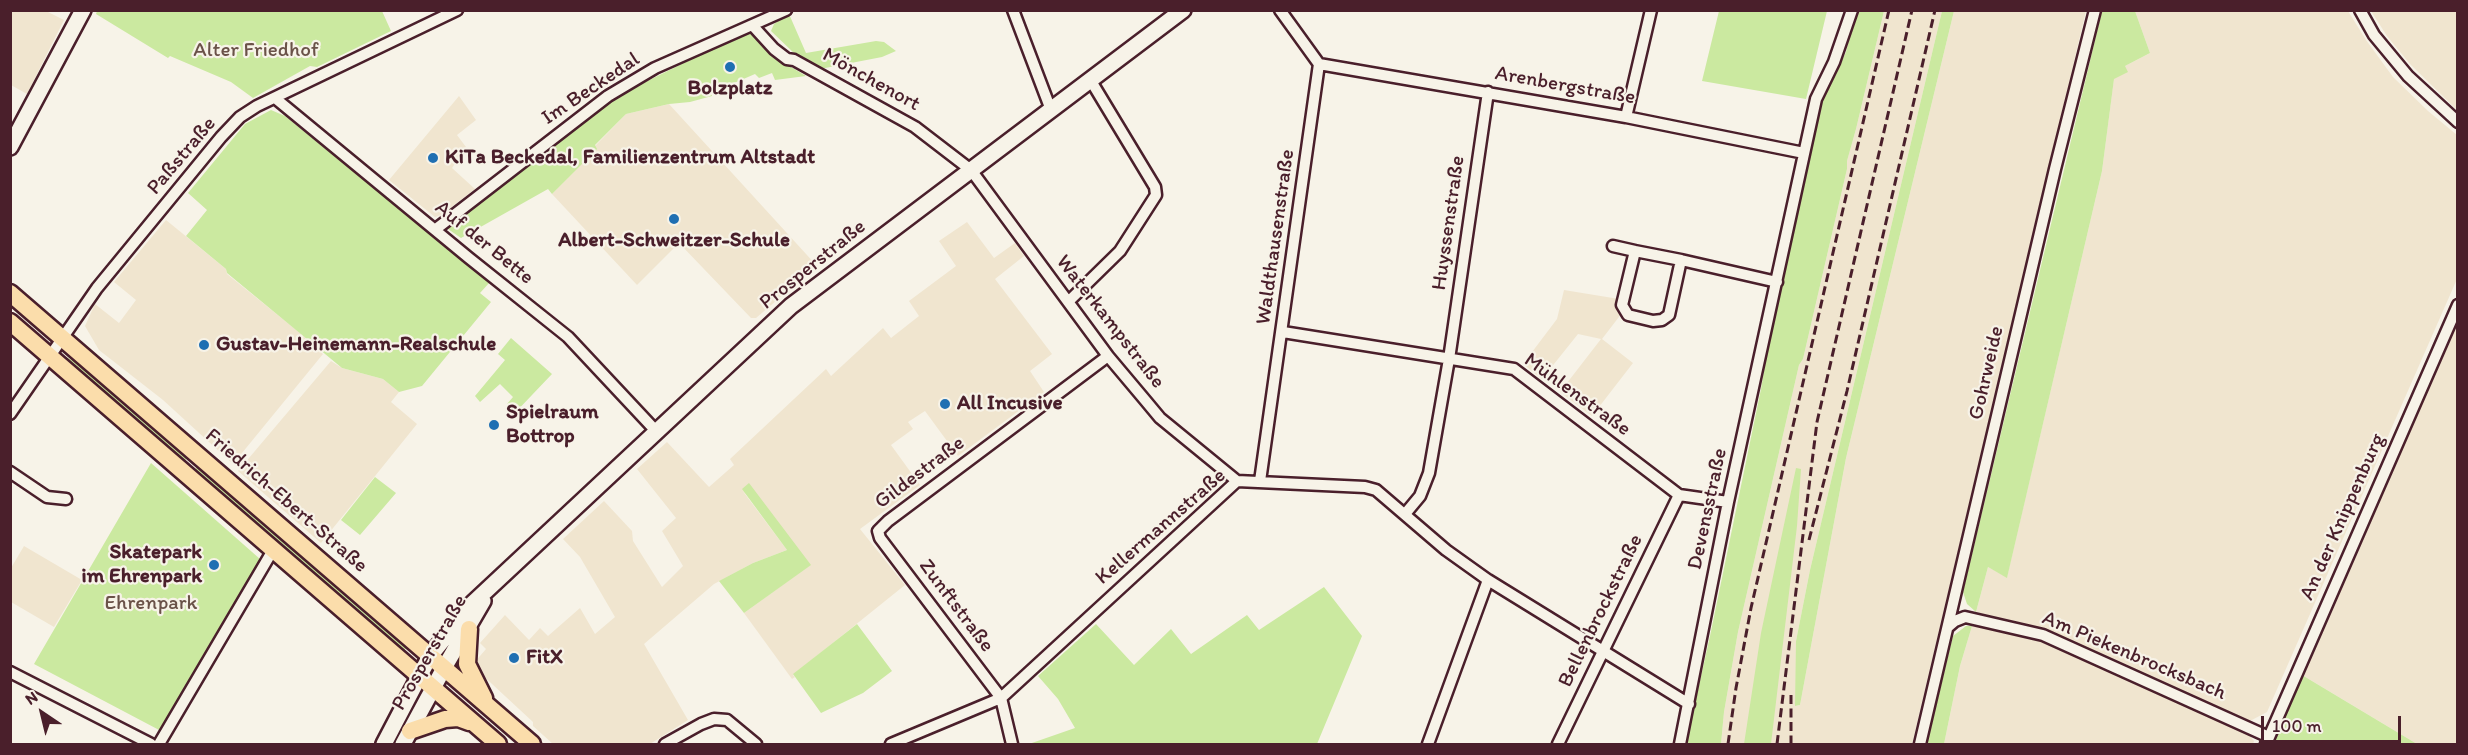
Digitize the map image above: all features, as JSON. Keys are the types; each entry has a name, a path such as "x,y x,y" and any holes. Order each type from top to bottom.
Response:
{"main road":[{"path":"10,147 83,10"},
{"name":"Prosperstraße","path":"384,744 397,724 430,656 473,603 791,306 1183,10"},
{"path":"10,137 26,119"},
{"name":"Friedrich-Ebert-Straße","path":"10,293 532,744"},
{"path":"10,322 498,744"},
{"name":"Prosperstraße","path":"406,738 432,688 494,583"},
{"path":"468,629 467,664 474,681 491,709"},
{"path":"406,738 445,719 458,718 472,723"}],"street":[{"name":"Paßstraße","path":"10,414 97,288 221,137 248,111 436,15 457,10"},
{"name":"Im Beckedal","path":"436,229 608,96 656,68 786,10"},
{"path":"1013,10 1051,110"},
{"path":"1280,10 1319,64"},
{"path":"1626,117 1651,10"},
{"name":"Devensstraße","path":"1680,744 1728,502 1816,99 1834,62 1852,10"},
{"name":"Gohrweide","path":"1920,744 2052,180 2095,10"},
{"path":"2360,10 2374,35 2408,76 2457,122"},
{"name":"Mönchenort","path":"753,26 774,49 787,59 794,60 915,127 971,170"},
{"name":"Arenbergstraße","path":"1319,64 1626,117 1804,153"},
{"name":"Waldthausenstraße","path":"1260,481 1283,332 1319,64"},
{"path":"1069,301 1120,251 1156,195 1155,187 1091,81"},
{"name":"Huyssenstraße","path":"1405,514 1420,496 1429,474 1449,359 1488,92"},
{"name":"Auf der Bette","path":"275,98 568,337 656,431"},
{"name":"Waterkampstraße","path":"971,170 1108,356 1160,418 1237,481"},
{"path":"1613,246 1777,282"},
{"path":"1635,251 1622,305 1628,315 1653,321 1662,320 1669,315 1681,260"},
{"name":"An der Knippenburg","path":"2267,741 2457,305"},
{"name":"Mühlenstraße","path":"1283,332 1514,369 1679,495 1728,502"},
{"name":"Gildestraße","path":"880,538 879,530 888,520 1108,356"},
{"path":"10,472 47,497 66,499"},
{"name":"Kellermannstraße","path":"891,744 1001,698 1237,481 1370,488 1405,514 1446,550 1488,580 1689,704"},
{"name":"Bellenbrockstraße","path":"1558,744 1679,495"},
{"name":"Zunftstraße","path":"880,538 1001,698"},
{"path":"159,744 273,550"},
{"path":"1428,744 1488,580"},
{"name":"Am Piekenbrocksbach","path":"1948,628 1954,621 1965,617 2043,635 2267,741"},
{"path":"10,672 151,744"},
{"path":"1001,698 1012,744"},
{"path":"665,744 714,719 727,720 756,744"}],"shaded area":[{"path":"11,10 46,11 64,20 27,94 11,85"},
{"path":"1884,11 1942,11 1810,570 1796,641 1796,706 1800,705 1846,458 1954,11 2086,11 1912,744 1721,744 1724,712 1738,632"},
{"path":"2135,11 2348,11 2393,77 2457,135 2457,279 2267,712 2250,721 2046,631 1976,612 1988,567 2007,577 2102,171 2114,78 2125,66 2150,53"},
{"path":"2371,11 2457,11 2457,110 2410,64 2387,36"},
{"name":"KiTa Beckedal, Familienzentrum Altstadt","path":"459,96 476,120 457,135 466,147 452,168 475,189 441,215 435,217 389,180"},
{"name":"Albert-Schweitzer-Schule","path":"669,104 817,266 756,318 751,318 679,243 637,285 552,194 626,114"},
{"name":"Gustav-Heinemann-Realschule","path":"166,220 323,354 233,464 163,400 99,350 85,326 95,304 119,323 136,300 114,282"},
{"path":"967,222 994,258 1015,243 1024,256 995,279 1052,354 1030,371 1044,392 958,456 925,411 908,422 913,429 891,445 920,485 860,529 905,585 793,675 795,677 792,679 744,613 810,565 742,490 787,550 753,563 714,584 644,644 688,720 650,744 553,744 533,726 533,722 478,671 474,663 486,649 480,643 505,615 529,640 540,628 548,636 580,608 595,634 615,617 580,557 563,539 604,501 632,531 633,541 662,587 683,566 662,531 676,518 637,469 667,442 709,487 734,465 730,459 826,369 831,376 883,328 891,338 919,316 909,301 956,266 939,241"},
{"path":"1564,290 1619,299 1622,313 1602,339 1633,363 1592,416 1560,392 1601,339 1578,334 1542,379 1523,364 1557,319"},
{"path":"2457,324 2457,744 2417,744 2302,675"},
{"path":"331,361 342,368 383,379 399,392 391,402 417,424 321,543 238,471"},
{"path":"24,546 82,580 54,627 11,602 11,568"},
{"path":"1972,626 2001,630 2051,644 2248,734 2254,741 2253,744 1944,744 1960,666"}],"green space":[{"name":"Alter Friedhof","path":"97,11 382,11 391,31 317,67 310,66 253,98 231,82 170,56 168,58 96,14"},
{"path":"1719,11 1827,11 1806,99 1702,81"},
{"path":"1856,11 1884,11 1738,632 1724,712 1721,744 1686,744 1761,389 1779,281 1805,164 1822,101 1846,52"},
{"path":"1942,11 1954,11 1846,458 1800,705 1795,706 1796,641 1810,570"},
{"path":"2102,11 2135,11 2150,53 2125,66 2128,72 2114,79 2102,171 2007,578 1988,567 1976,612 1967,604 1963,592"},
{"path":"789,14 806,53 876,41 884,42 896,51 882,57 820,69 796,55 771,31 774,24"},
{"path":"745,33 753,33 781,61 806,76 775,80 772,73 759,78 755,74 711,93 712,96 626,114 595,145 597,149 552,194 548,189 461,238 448,229 451,222 609,102"},
{"path":"271,110 285,116 490,282 480,293 491,302 422,386 399,392 383,379 342,368 186,236 207,210 188,193 245,124"},
{"path":"511,338 552,374 512,416 507,404 513,397 500,384 480,402 475,396 505,360 498,354"},
{"path":"66,357 74,361 176,450 189,456 182,464 64,360"},
{"name":"Ehrenpark","path":"151,463 260,559 161,731 34,664"},
{"path":"199,464 409,644 404,651 193,473"},
{"path":"1796,468 1801,469 1797,526 1771,744 1744,744 1761,633"},
{"path":"375,477 396,493 360,535 341,520"},
{"path":"749,483 811,565 744,613 719,581 753,563 787,550 742,489"},
{"path":"1324,587 1362,636 1317,744 1029,744 1075,728 1058,699 1038,676 1096,624 1134,665 1171,629 1191,654 1247,615 1259,630"},
{"path":"857,624 892,671 863,693 821,713 793,674"},
{"path":"1966,626 1972,626 1960,666 1944,744 1927,744 1953,636"},
{"path":"2302,675 2417,744 2273,744"}],"railway":[{"path":"1728,744 1751,608 1889,10"},
{"path":"1777,744 1817,422 1912,10"},
{"path":"1809,540 1847,391 1935,10"},
{"path":"1791,695 1791,744"}],"place":[{"name":"Bolzplatz","path":"730,67"},
{"name":"KiTa Beckedal, Familienzentrum Altstadt","path":"433,158"},
{"name":"Albert-Schweitzer-Schule","path":"674,219"},
{"name":"Gustav-Heinemann-Realschule","path":"204,345"},
{"name":"All Incusive","path":"945,404"},
{"name":"Spielraum Bottrop","path":"494,425"},
{"name":"Skatepark im Ehrenpark","path":"214,565"},
{"name":"FitX","path":"514,658"}]}
